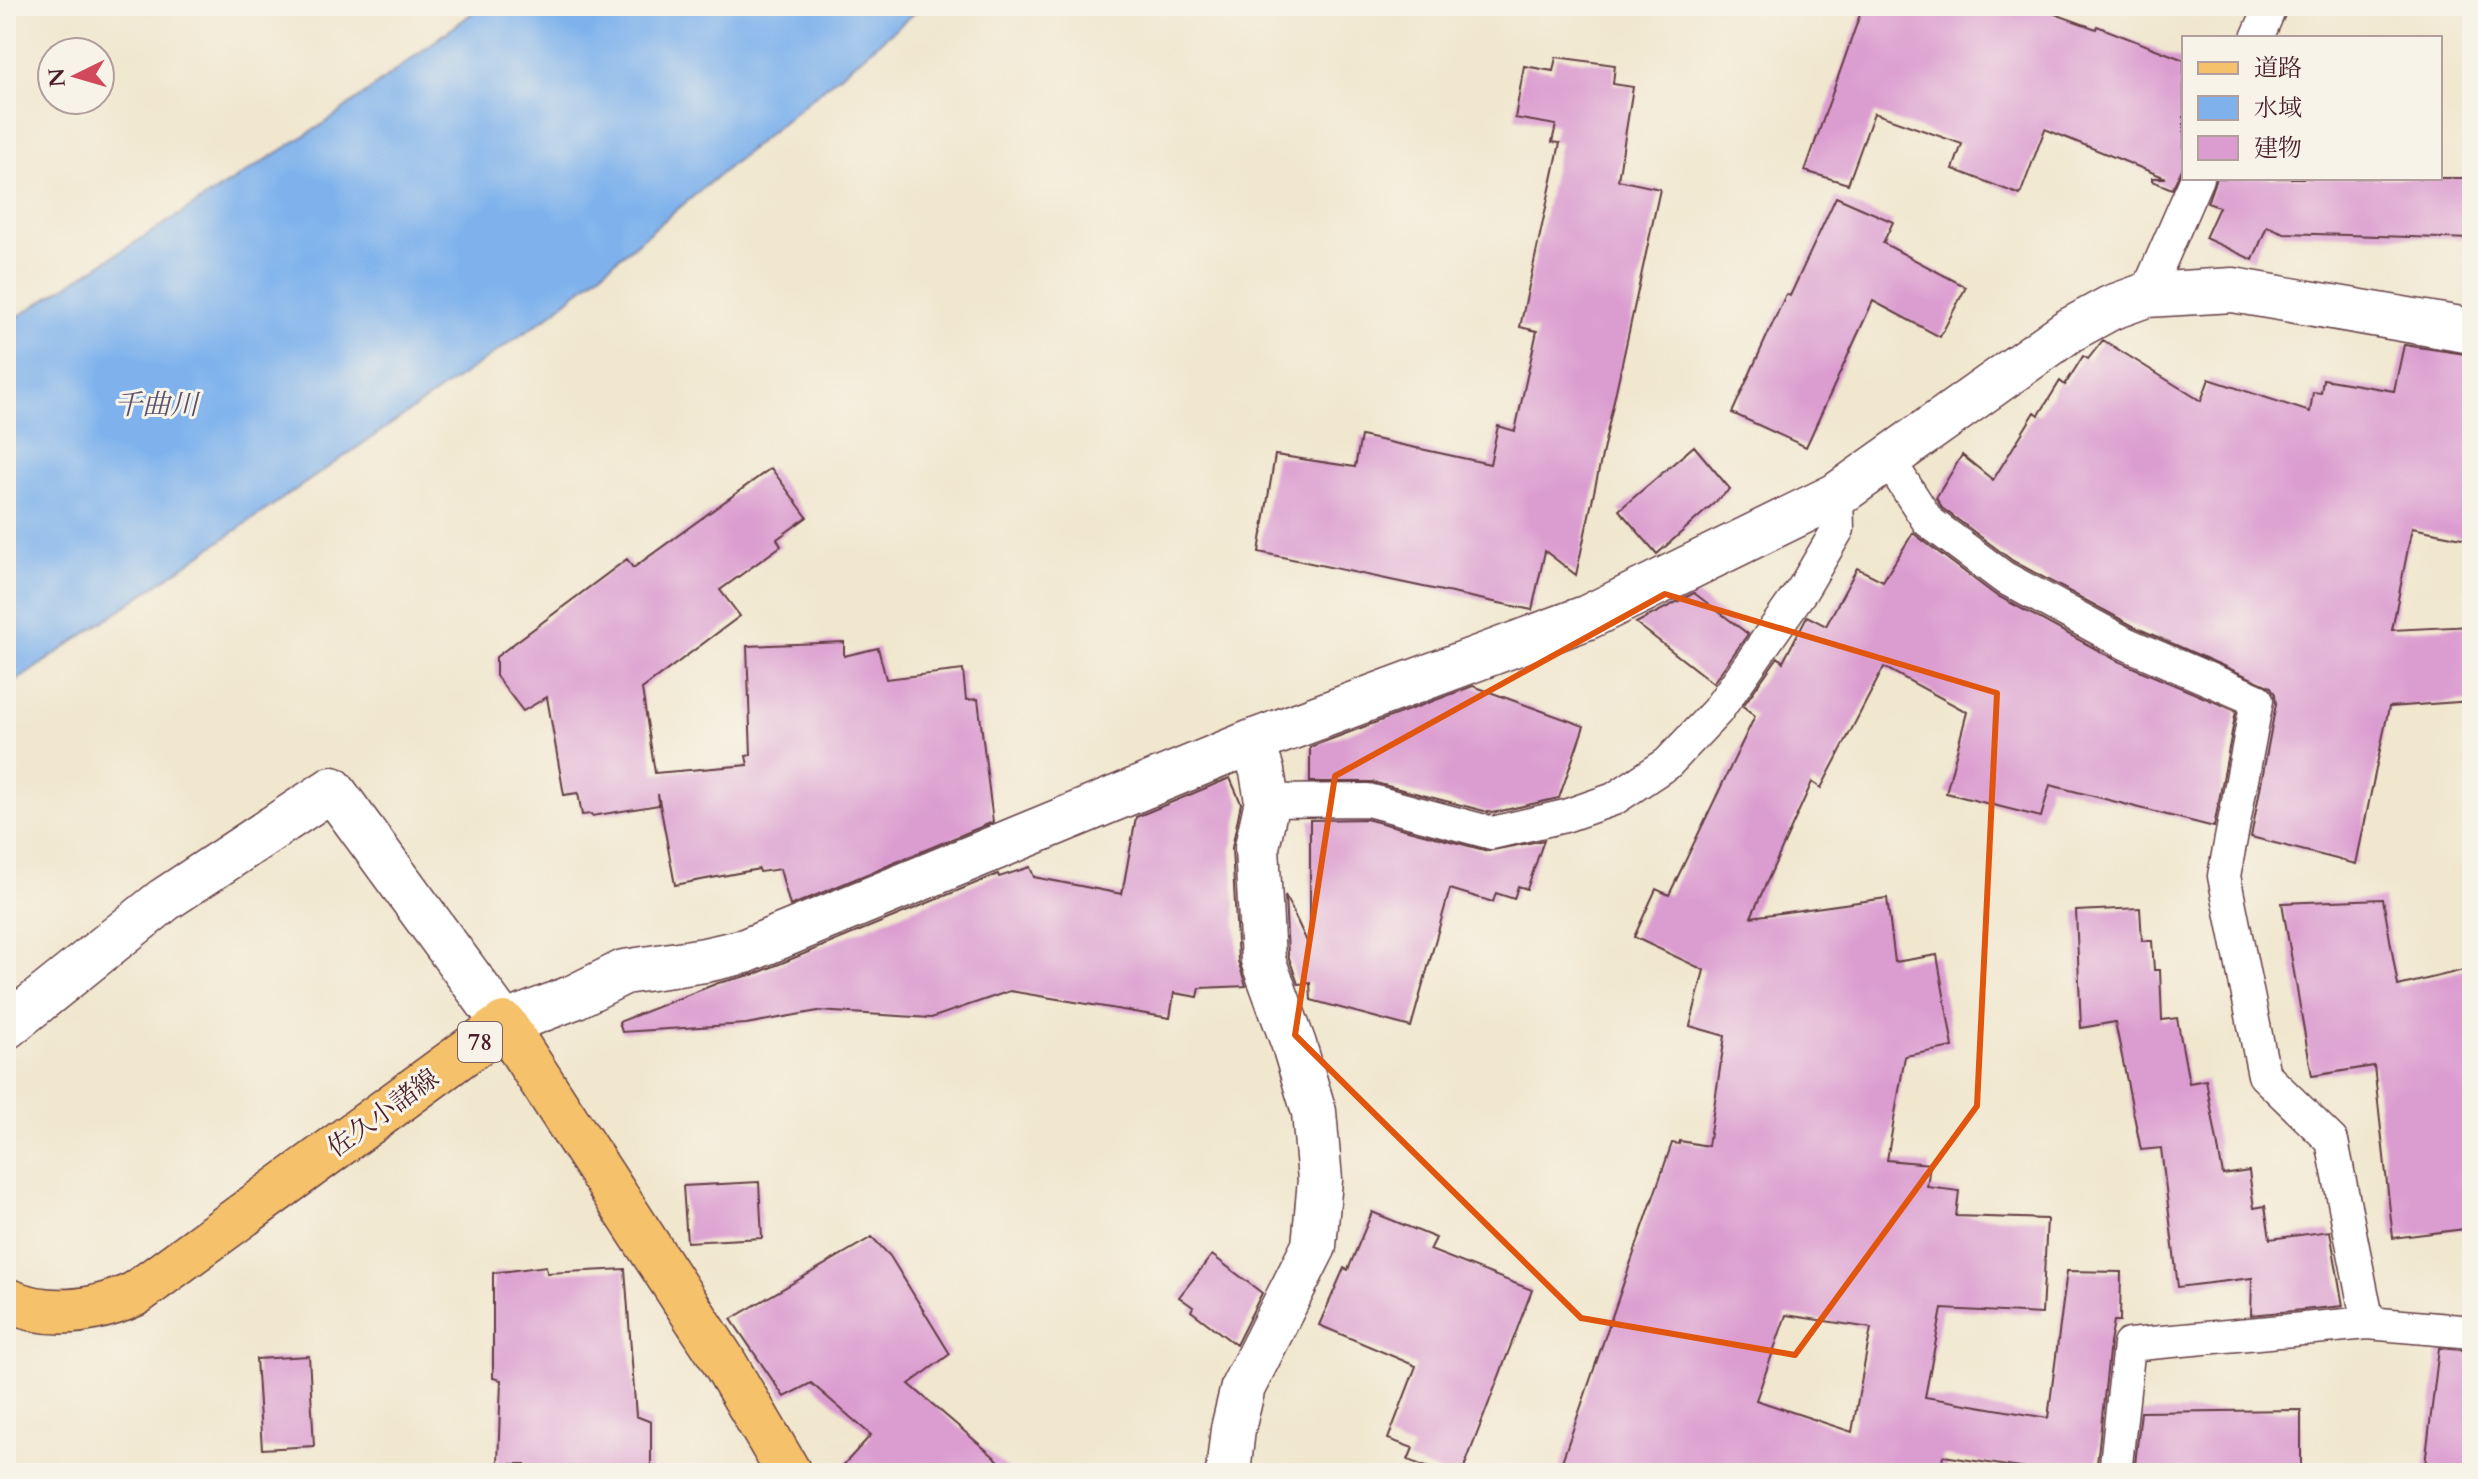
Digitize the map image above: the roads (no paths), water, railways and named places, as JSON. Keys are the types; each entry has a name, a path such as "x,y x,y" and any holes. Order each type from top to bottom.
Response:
{"main road":[{"name":"佐久小諸線","path":"6,1300 34,1311 58,1312 108,1306 135,1294 504,1024"},
{"name":"78","path":"504,1024 721,1357 789,1473"}],"street":[{"path":"6,1027 164,900 332,789 504,1024 574,997 624,972 745,951 1252,742 1588,617 1837,495 2068,331 2110,308 2146,295 2233,290 2472,331"},
{"path":"1228,1473 1233,1429 1243,1387 1314,1246 1320,1180 1314,1112 1263,960 1257,847 1267,801 1262,771 1252,742"}],"lane":[{"path":"2258,36 2271,6"},
{"path":"2146,295 2196,180"},
{"path":"1888,459 1928,521 2003,577 2127,644 2257,700 2224,876 2264,1075 2332,1141 2368,1323"},
{"path":"1267,801 1368,800 1492,833 1565,816 1614,799 1668,763 1717,711 1804,587 1838,529 1837,495"},
{"path":"2115,1473 2129,1345 2368,1323 2472,1332"}],"water":[{"name":"千曲川","path":"482,6 923,6 546,318 6,688 6,324 331,119"}]}
